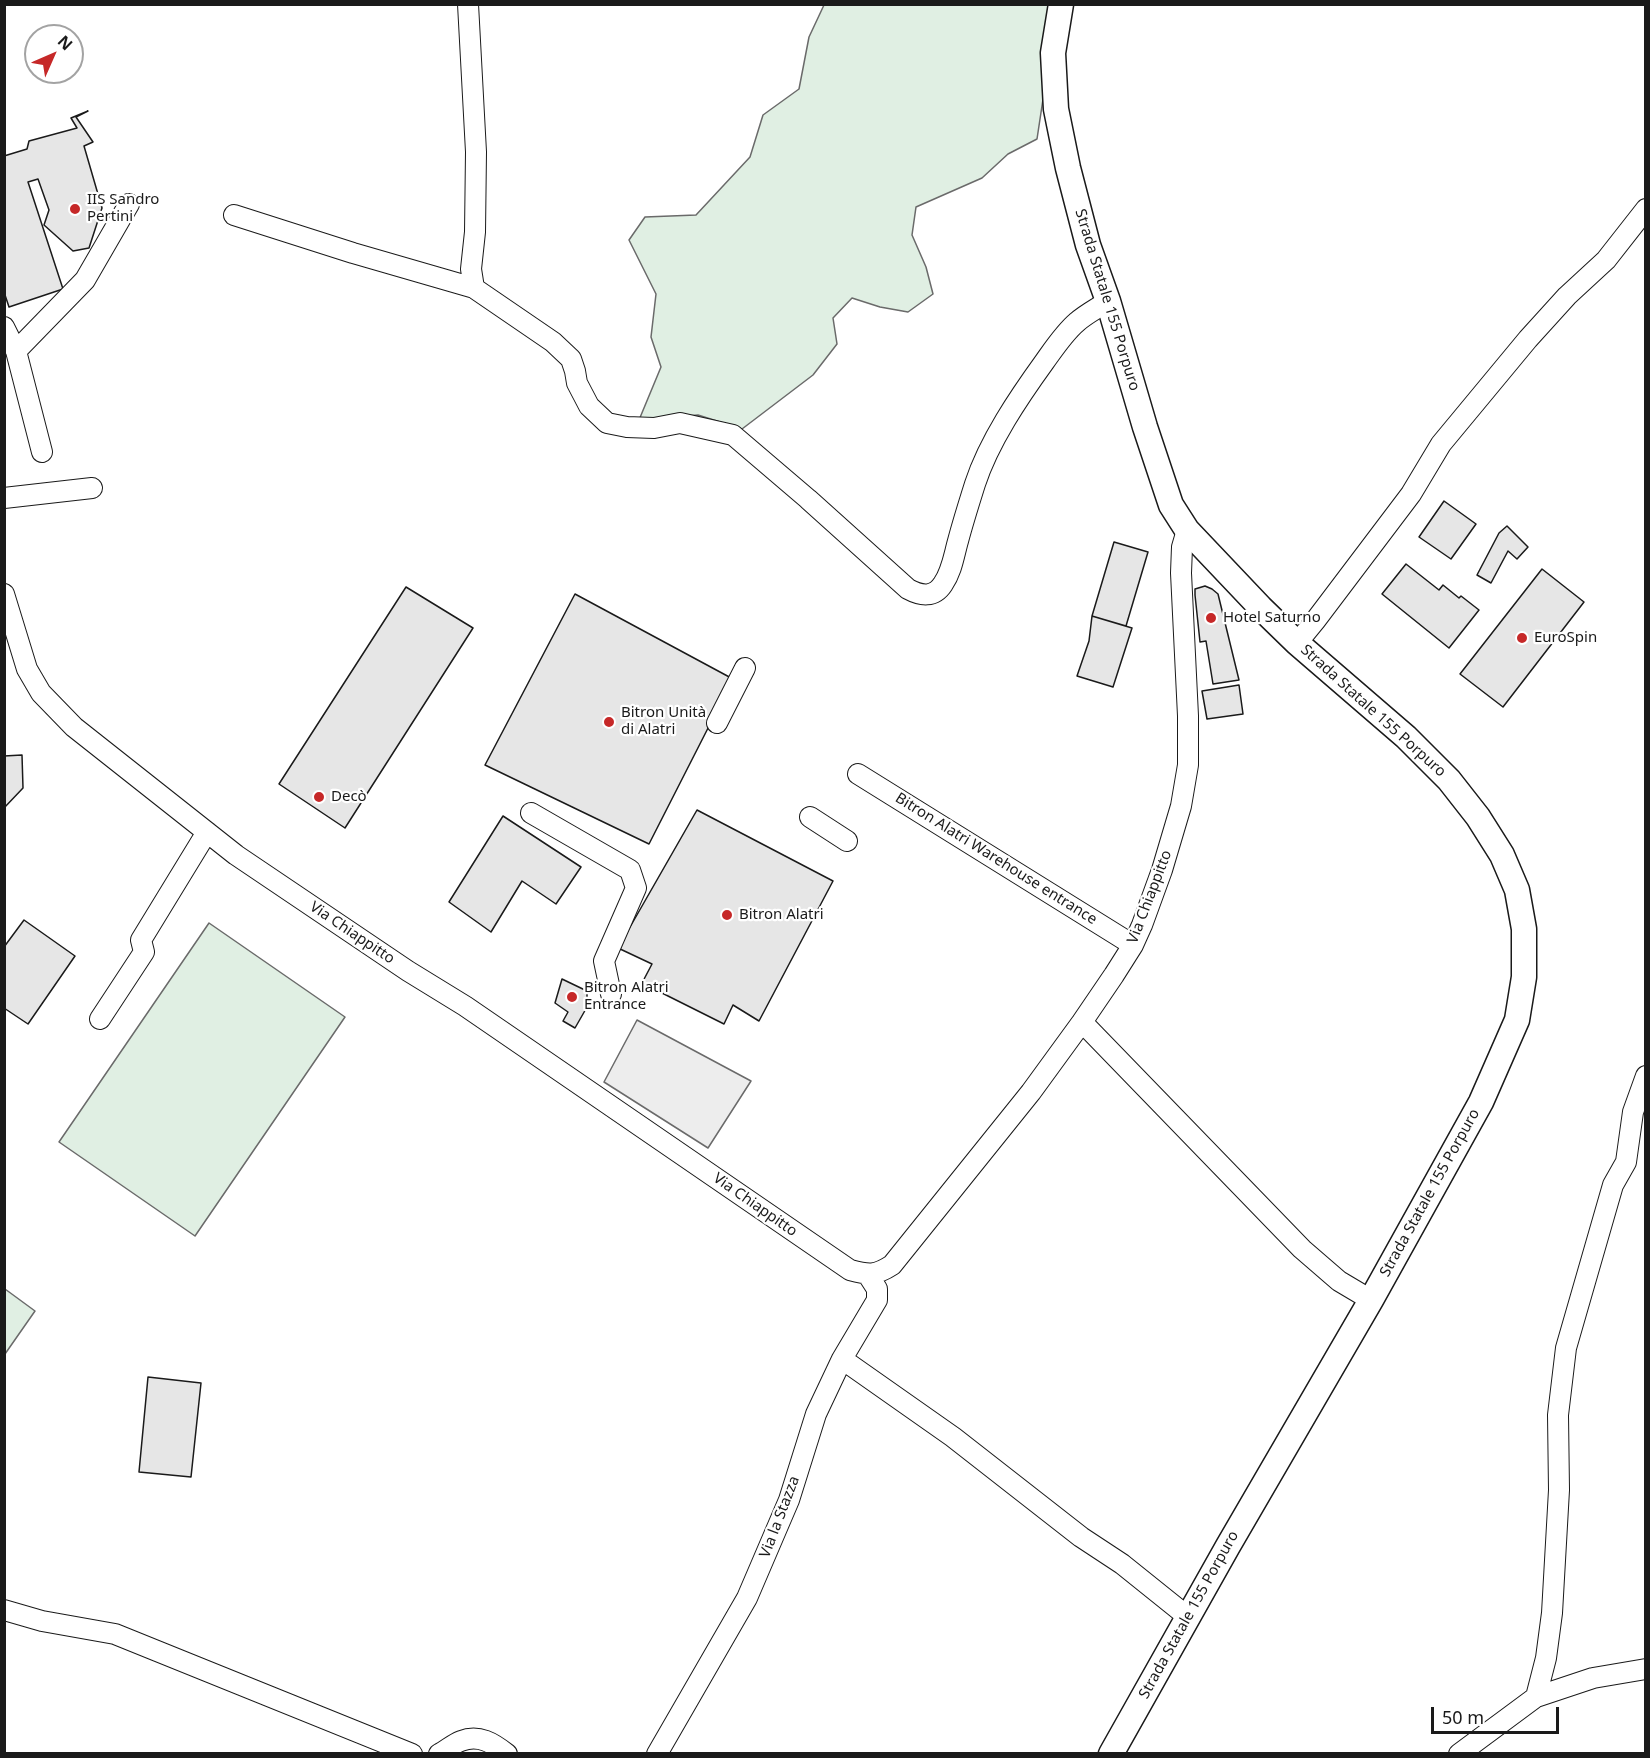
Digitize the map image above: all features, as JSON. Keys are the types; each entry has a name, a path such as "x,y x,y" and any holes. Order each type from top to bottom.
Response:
{"main road":[{"name":"Strada Statale 155 Porpuro","path":"1060,4 1053,53 1056,109 1068,168 1088,245 1108,301 1145,428 1171,505 1187,530 1261,608 1297,643 1406,737 1449,780 1478,817 1502,855 1517,890 1524,929 1524,977 1517,1020 1481,1102 1371,1300 1111,1754"}],"street":[{"path":"468,4 476,152 475,232 471,269 474,288"},
{"path":"16,351 85,280 129,204"},
{"path":"1297,643 1411,494 1441,444 1528,339 1606,260 1646,209"},
{"path":"234,215 353,254 474,288 553,342 571,359 577,383 589,406 606,423 627,427 654,428 680,423 733,435 808,498 908,589 928,596 944,584 951,570 977,479 992,444 1057,344 1077,322 1108,301"},
{"path":"4,327 16,351 42,452"},
{"path":"4,498 92,488"},
{"name":"Via Chiappitto","path":"4,594 27,669 41,693 74,727 236,855 408,971 465,1006 850,1270 868,1275 881,1272 892,1265 1031,1092 1082,1022 1133,945 1172,838 1181,806 1188,765 1181,573 1182,547 1187,530"},
{"path":"717,723 745,668"},
{"name":"Bitron Alatri Warehouse entrance","path":"858,774 1133,945"},
{"path":"531,813 630,870 636,888 604,961 611,994"},
{"path":"810,817 847,841"},
{"path":"100,1019 144,952 141,940 207,832"},
{"path":"1082,1022 1302,1250 1339,1281 1371,1300"},
{"path":"1536,1696 1546,1658 1551,1612 1559,1490 1558,1415 1566,1348 1613,1185 1626,1162 1633,1112 1646,1076"},
{"name":"Via la Stazza","path":"657,1754 747,1598 789,1500 816,1414 842,1359 877,1300 877,1289 868,1275"},
{"path":"842,1359 953,1437 1081,1538 1122,1564 1188,1617"},
{"path":"4,1610 42,1621 115,1634 412,1754"},
{"path":"1459,1754 1536,1696 1593,1678 1646,1669"},
{"path":"439,1754 460,1741 475,1738 492,1743 507,1754"}],"green space":[{"path":"824,5 1053,5 1037,139 1008,154 982,178 916,207 912,235 926,267 933,294 908,312 880,307 852,298 833,318 837,344 813,375 742,429 698,415 639,420 661,367 651,337 656,294 629,240 645,217 696,215 750,157 763,115 799,89 809,37"},
{"path":"209,923 345,1017 195,1236 59,1142"},
{"path":"5,1289 35,1311 5,1354"}],"shaded area":[{"path":"637,1020 751,1081 708,1148 604,1082"}],"building":[{"name":"IIS Sandro Pertini","path":"88,111 76,117 93,142 84,146 102,208 89,248 73,251 44,225 49,210 38,179 28,182 63,289 9,307 4,292 4,156 27,149 29,141 77,128 71,118"},
{"path":"1444,501 1476,524 1451,559 1419,537"},
{"path":"1507,526 1528,547 1517,559 1508,551 1491,583 1477,575 1499,533"},
{"path":"1114,542 1148,552 1126,626 1092,616"},
{"path":"1406,564 1439,590 1443,585 1479,610 1449,648 1382,594"},
{"name":"EuroSpin","path":"1542,569 1584,602 1503,707 1460,674"},
{"name":"Hotel Saturno","path":"1205,586 1218,594 1239,680 1213,684 1206,641 1200,642 1195,595 1195,589"},
{"path":"406,587 473,628 345,828 279,784"},
{"name":"Bitron Unità di Alatri","path":"575,594 733,679 649,844 485,765"},
{"path":"1092,616 1132,628 1113,687 1077,676 1089,641"},
{"path":"1239,685 1243,714 1207,719 1202,691"},
{"path":"22,755 23,788 4,808 4,756"},
{"name":"Bitron Alatri","path":"697,810 833,881 759,1021 733,1005 724,1024 642,983 652,964 618,948"},
{"path":"503,816 581,867 556,904 522,881 491,932 449,902"},
{"path":"24,920 75,956 28,1024 4,1008 4,947"},
{"name":"Bitron Alatri Entrance","path":"562,979 587,991 587,1007 575,1028 563,1021 568,1012 555,1003"},
{"path":"148,1377 201,1383 191,1477 139,1472"}],"place":[{"name":"IIS Sandro Pertini","path":"75,209"},
{"name":"Hotel Saturno","path":"1211,618"},
{"name":"EuroSpin","path":"1522,638"},
{"name":"Bitron Unità di Alatri","path":"609,722"},
{"name":"Decò","path":"319,797"},
{"name":"Bitron Alatri","path":"727,915"},
{"name":"Bitron Alatri Entrance","path":"572,997"}]}
